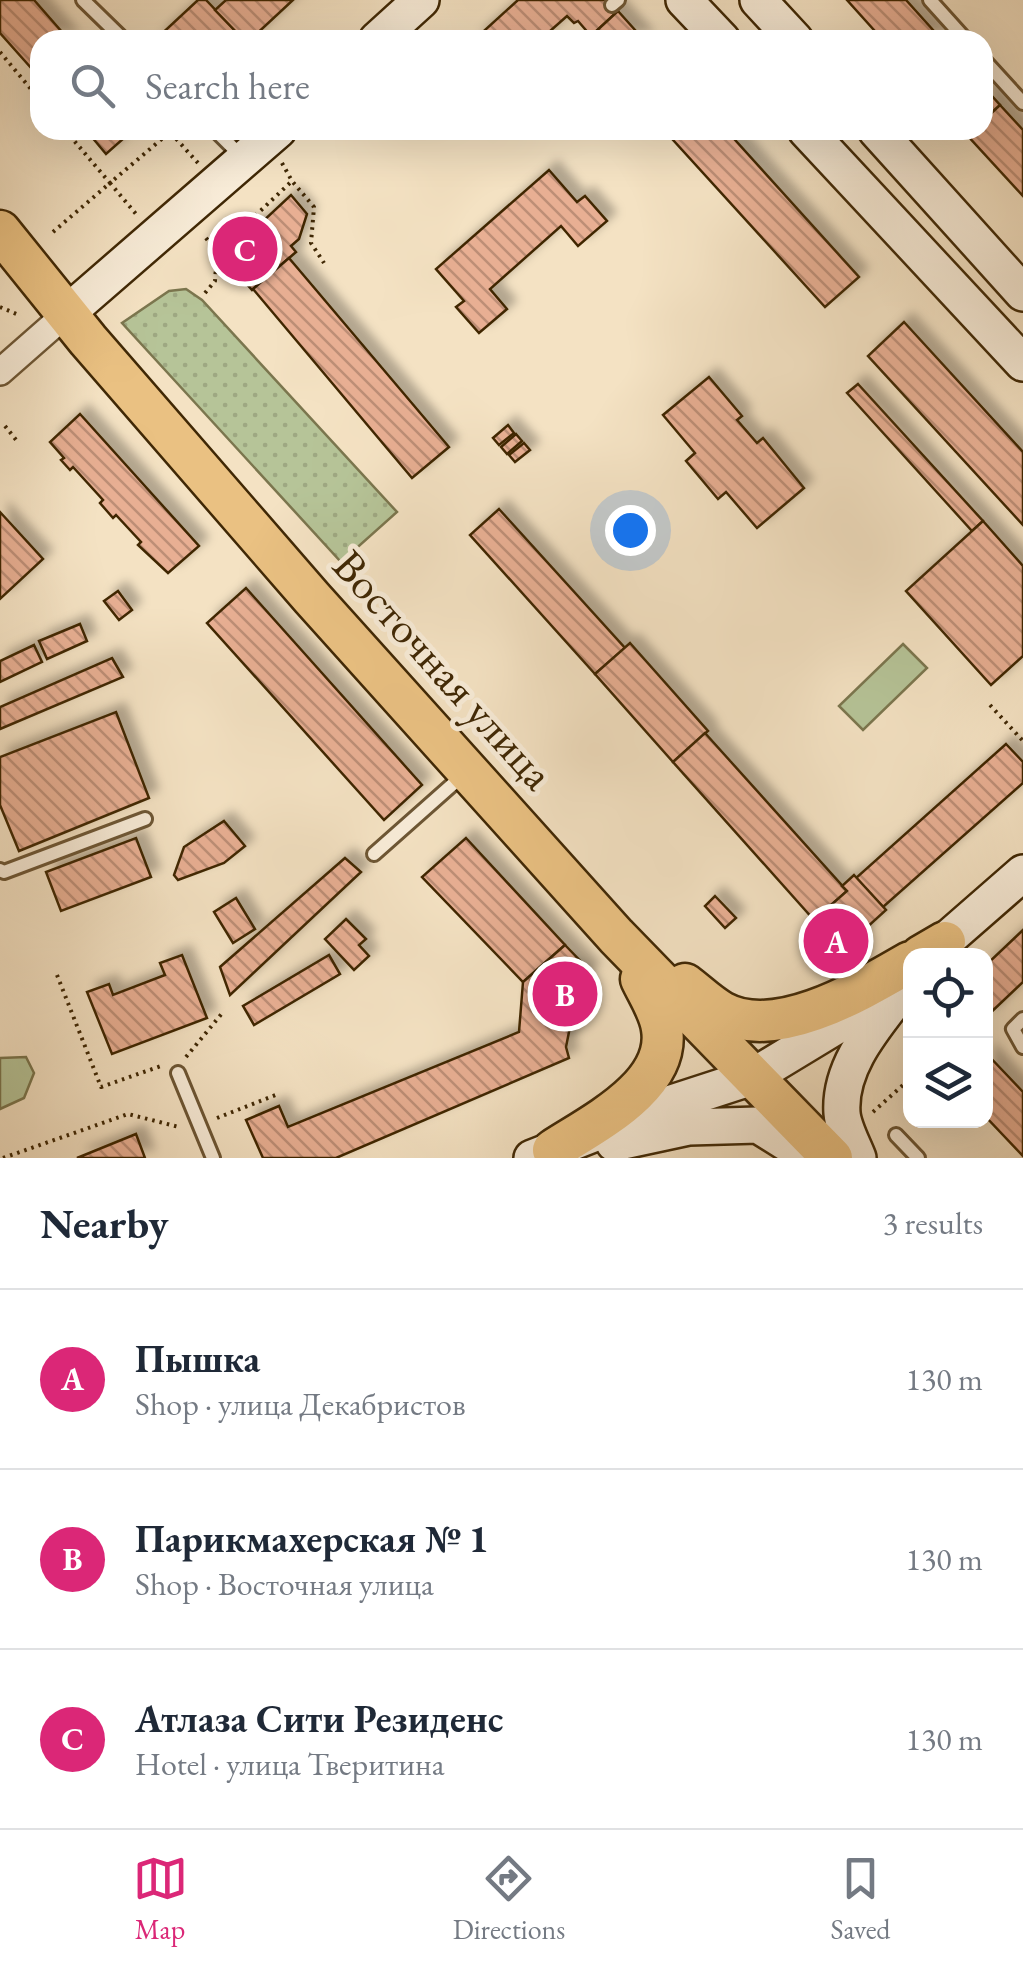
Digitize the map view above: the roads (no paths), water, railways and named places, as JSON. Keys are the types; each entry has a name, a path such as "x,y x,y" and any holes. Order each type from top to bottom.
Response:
{"main road":[{"name":"Восточная улица","path":"0,231 66,314 312,598 616,936 832,1158"},
{"path":"616,936 722,1012 750,1022 781,1020 824,1006 903,966"},
{"path":"543,1154 629,1099 652,1076 662,1029 616,936"}],"street":[{"path":"388,30 420,0"},
{"path":"684,0 712,30"},
{"path":"758,0 785,30"},
{"path":"815,140 1023,363"},
{"path":"885,140 1023,293"},
{"path":"0,372 245,160 280,146"},
{"path":"937,948 1023,873"},
{"path":"543,1154 672,1103 752,1077 862,1011 903,976"},
{"path":"858,1158 842,1115 847,1075 867,1036 903,990"},
{"path":"543,1154 689,1128 736,1124 758,1125 811,1158"}],"lane":[{"path":"83,0 114,30"},
{"path":"930,0 957,30"},
{"path":"993,69 1023,103"},
{"path":"225,140 245,160"},
{"path":"374,854 467,770"},
{"path":"0,870 4,872 145,819"},
{"path":"1023,1019 1013,1029 1023,1046"},
{"path":"180,1069 213,1158"},
{"path":"896,1135 918,1158"}],"place":[{"name":"Атлаза Сити Резиденс","path":"245,249"},
{"name":"Пышка","path":"836,941"},
{"name":"Парикмахерская № 1","path":"565,994"}]}
